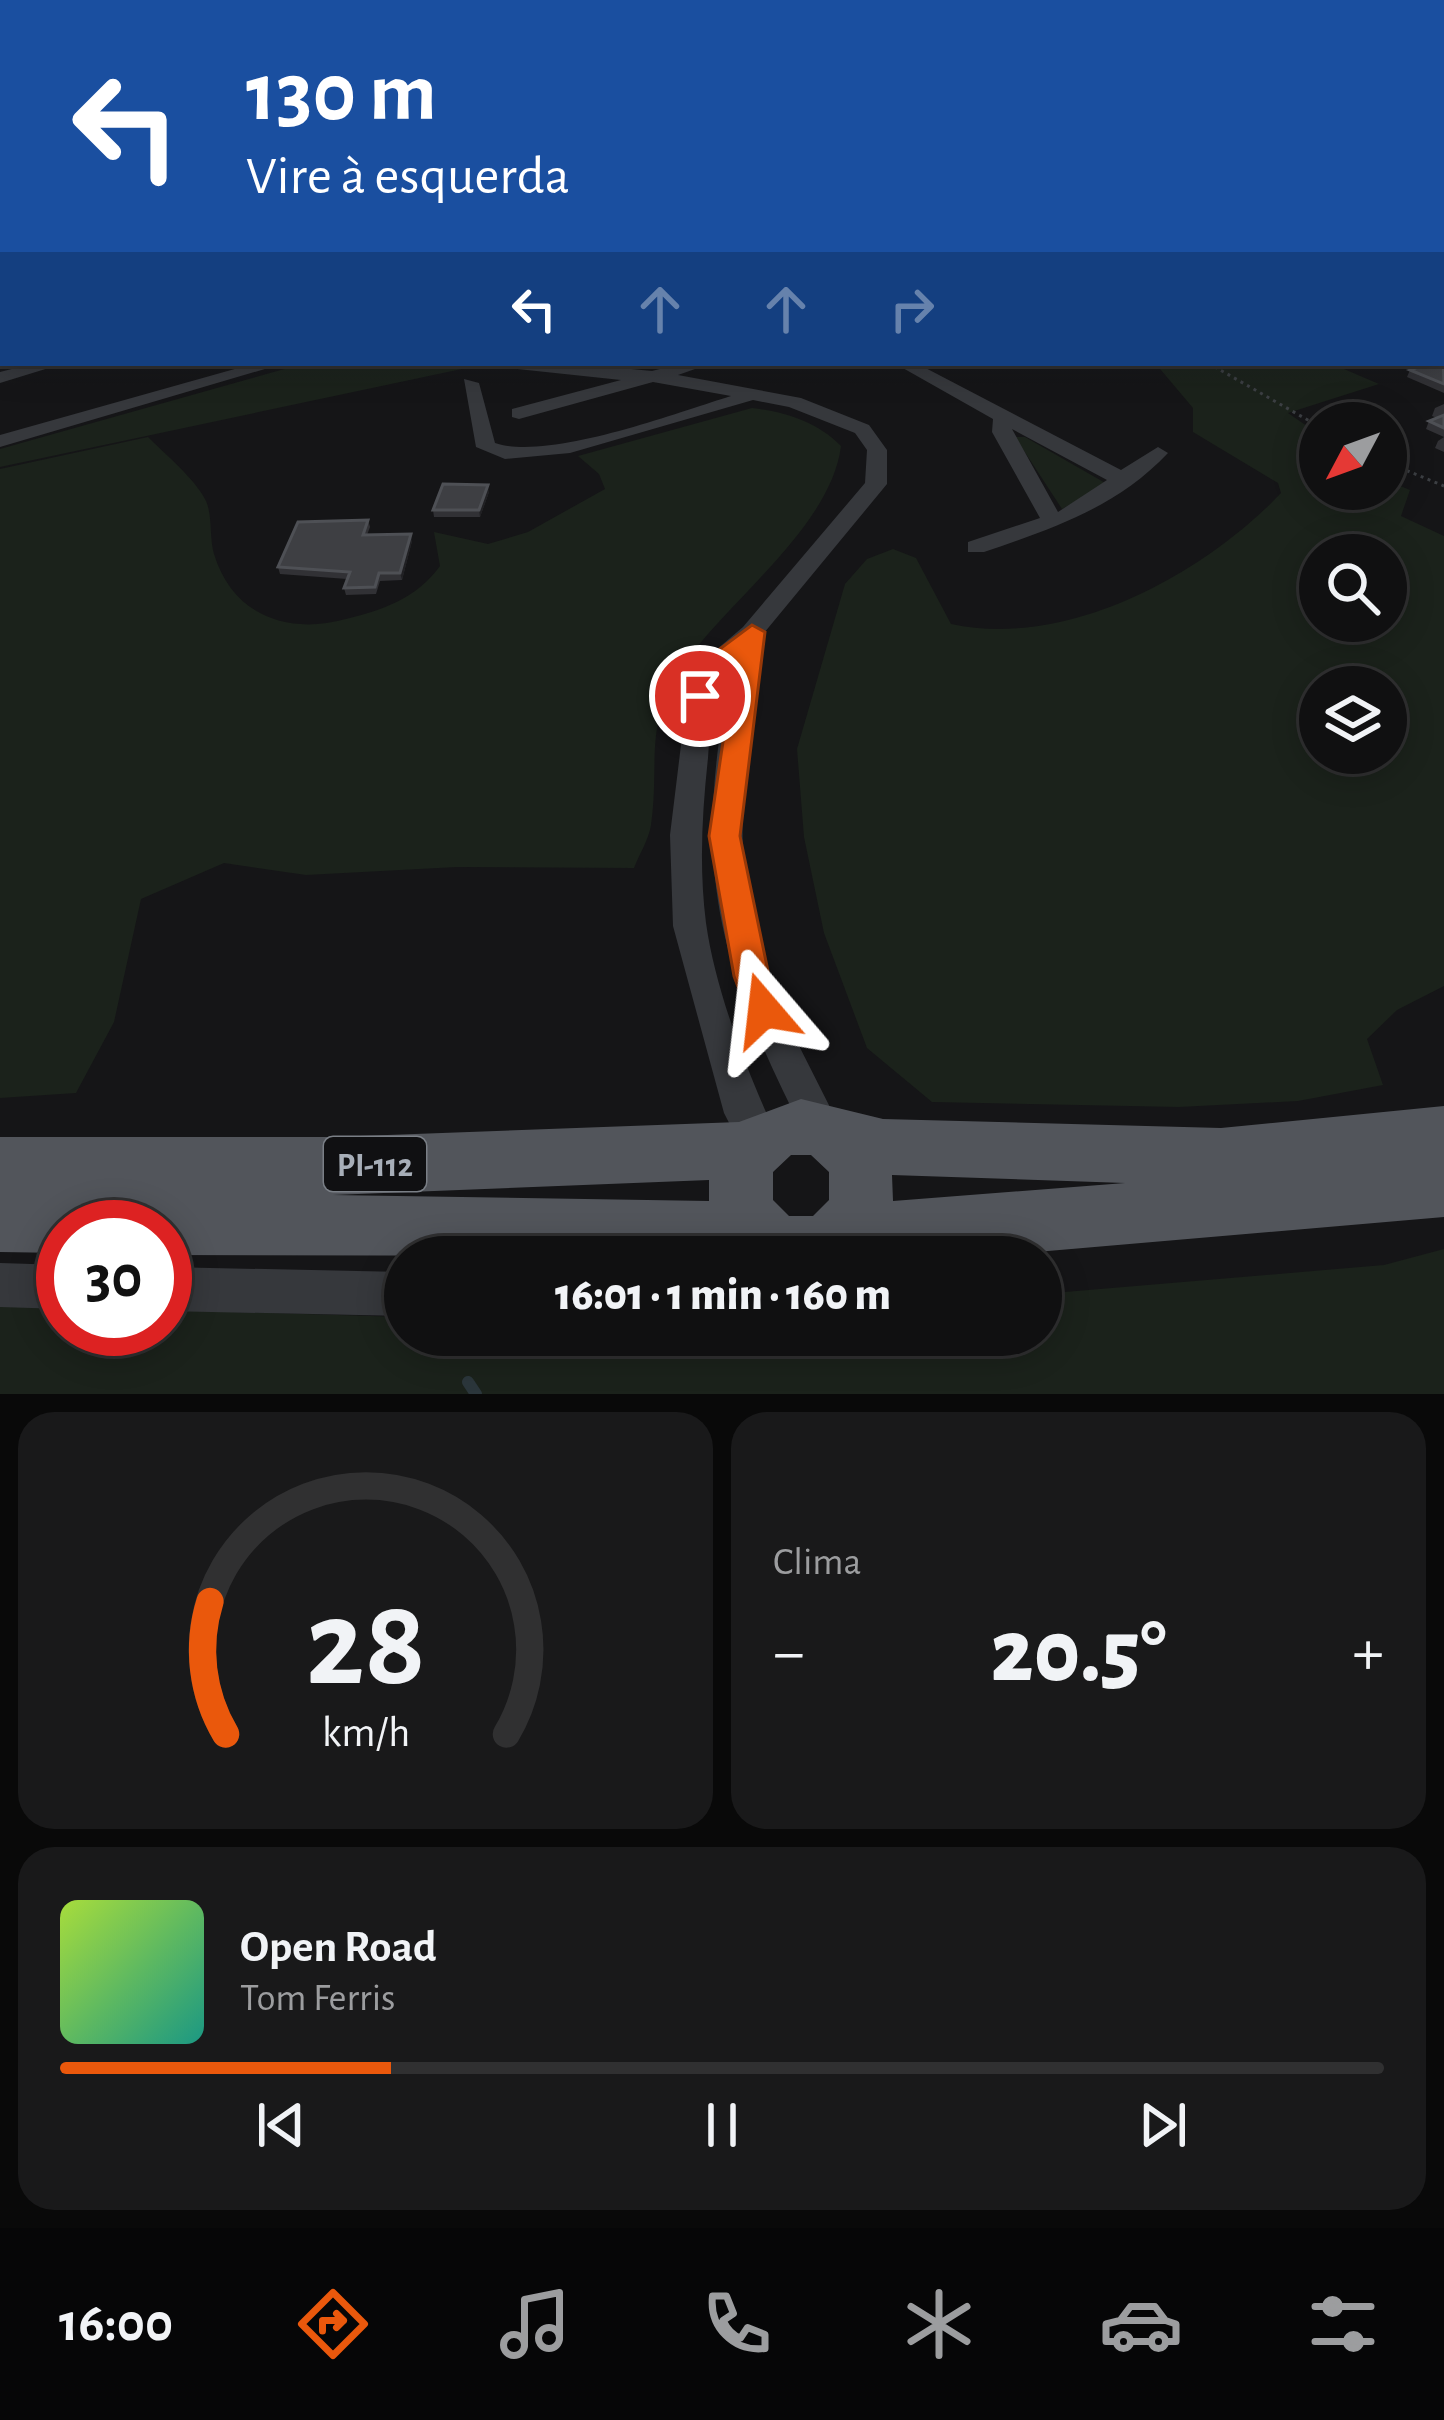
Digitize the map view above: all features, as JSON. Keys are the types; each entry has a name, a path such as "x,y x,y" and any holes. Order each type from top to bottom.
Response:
{"main road":[{"name":"PI-112","path":"0,1166 332,1166 755,1145 795,1128 884,1148 1221,1157 1444,1134"},
{"path":"831,1138 856,1161 864,1186 857,1220 842,1236"},
{"path":"755,1145 738,1190 744,1212 761,1236"},
{"name":"PI-112","path":"853,1236 1444,1187"},
{"name":"PI-112","path":"0,1222 488,1236"}],"street":[{"path":"0,378 45,366"},
{"path":"0,441 265,366"},
{"path":"532,366 656,377 831,413 862,429 877,450 876,484 752,632 718,662 700,696 685,836 690,926 703,986 755,1145"},
{"path":"548,368 558,366"},
{"path":"637,366 656,377"},
{"path":"519,413 693,366"},
{"path":"908,366 1125,482"},
{"path":"470,383 486,446 520,458 755,395"},
{"path":"1003,417 1002,432 1053,522"},
{"path":"976,547 1053,522 1125,482 1158,453"},
{"path":"752,632 724,836 751,976 776,1044 831,1138"},
{"path":"0,1285 36,1286"},
{"path":"192,1290 384,1294"}],"path":[{"path":"1213,366 1299,415"},
{"path":"1407,471 1444,486"}],"shaded area":[{"path":"476,366 0,467 0,449 288,368"},
{"path":"1158,366 1337,366 1379,384 1323,402 1299,402 1299,409 1288,413 1299,421 1299,510 1403,510 1401,516 1444,536 1444,986 1397,1010 1367,1039 1383,1085 1298,1101 1179,1107 932,1102 867,1048 824,933 804,837 797,749 845,584 867,559 893,549 916,558 951,624 995,629 1041,626 1130,599 1173,577 1249,523 1281,493 1278,483 1193,432 1193,408"},
{"path":"752,408 800,420 841,446 833,476 798,534 701,642 670,688 657,726 651,825 634,868 457,867 306,875 224,863 141,899 114,1022 76,1093 0,1098 0,469 148,437 205,499 214,554 234,593 265,616 284,622 324,623 386,607 421,587 440,566 434,532 488,544 528,532 605,489 599,474 578,456"},
{"path":"1015,437 1025,437 1107,484 1062,509"},
{"path":"1444,1249 1444,1394 0,1394 0,1305 36,1306 36,1356 192,1356 192,1311 384,1316 384,1356 1062,1356 1062,1292 1384,1265"}],"building":[{"path":"1443,366 1444,384 1410,370"},
{"path":"1444,415 1444,428 1429,421"},
{"path":"443,484 488,485 479,510 433,510"},
{"path":"368,520 363,535 411,534 400,573 379,573 375,587 344,588 350,572 278,567 298,522"}],"waterway":[{"path":"468,1382 476,1394"}],"route":[{"path":"700,696 718,662 752,632 724,836 751,976 764,1010"}]}
